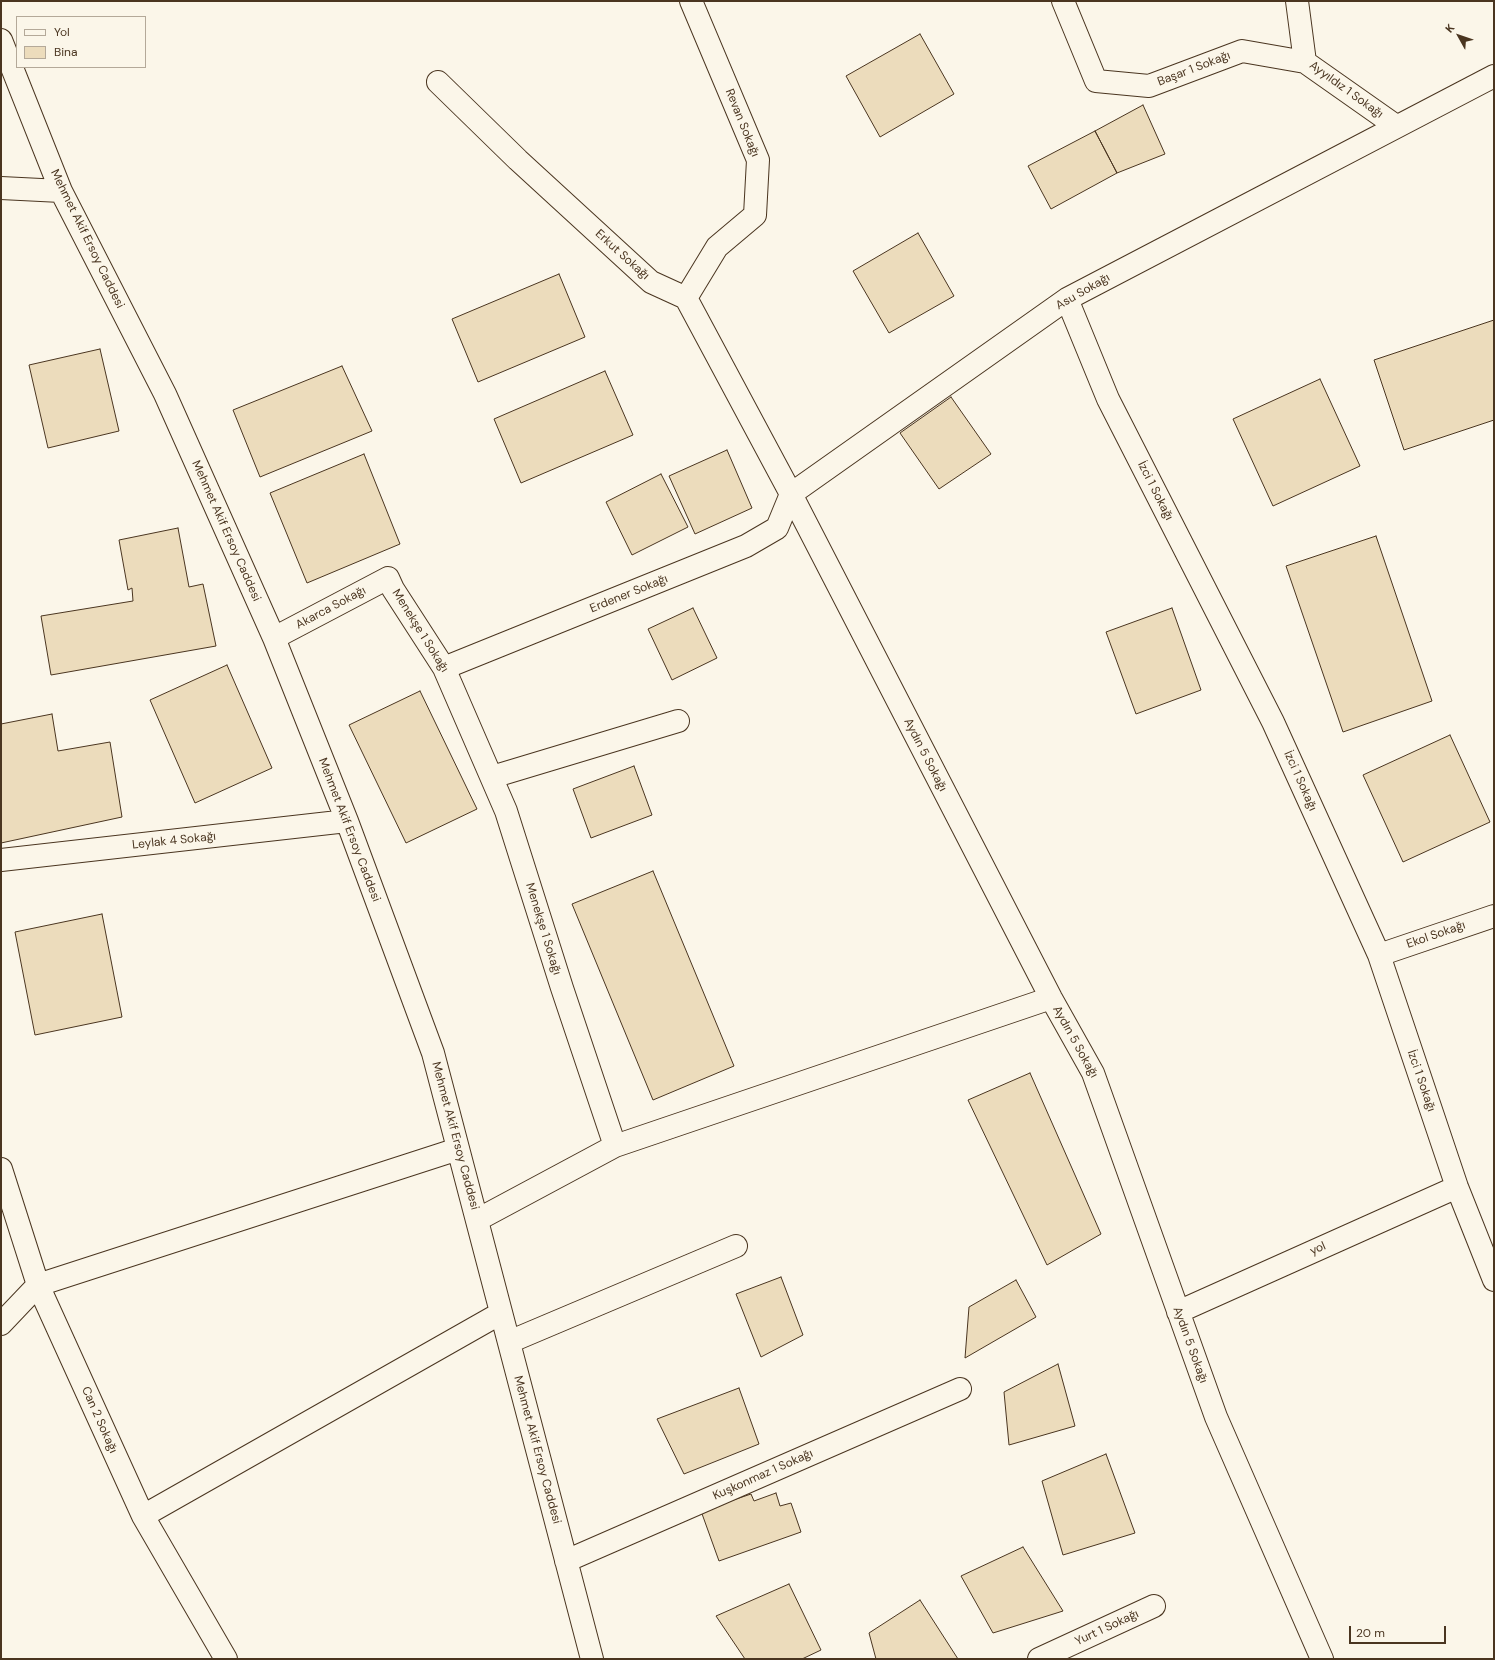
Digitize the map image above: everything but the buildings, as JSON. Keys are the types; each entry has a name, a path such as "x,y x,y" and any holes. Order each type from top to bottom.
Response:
{"street":[{"name":"Revan Sokağı","path":"686,298 717,247 755,215 758,160 691,1"},
{"name":"Başar 1 Sokağı","path":"1063,1 1096,81 1149,86 1242,51 1305,62"},
{"name":"Ayyıldız 1 Sokağı","path":"1297,1 1305,62 1396,126"},
{"name":"Mehmet Akif Ersoy Caddesi","path":"1,40 61,191 165,394 274,638 347,821 433,1053 592,1659"},
{"name":"Asu Sokağı","path":"791,494 1067,299 1494,76"},
{"name":"Erkut Sokağı","path":"438,82 518,160 651,282 686,298"},
{"path":"1,188 61,191"},
{"path":"686,298 791,494"},
{"name":"İzci 1 Sokağı","path":"1067,299 1108,399 1273,722 1379,955 1457,1187 1494,1280"},
{"name":"Erdener Sokağı","path":"444,668 746,546 777,528 791,494"},
{"name":"Aydın 5 Sokağı","path":"791,494 1050,998 1093,1073 1216,1417 1322,1659"},
{"name":"Akarca Sokağı","path":"274,638 388,578"},
{"name":"Menekşe 1 Sokağı","path":"388,578 444,668 506,811 562,988 615,1146"},
{"path":"492,777 678,721"},
{"name":"Leylak 4 Sokağı","path":"1,860 347,821"},
{"name":"Ekol Sokağı","path":"1379,955 1494,916"},
{"path":"477,1220 615,1146 1050,998"},
{"path":"1,1324 38,1285 458,1149"},
{"name":"Can 2 Sokağı","path":"1,1169 38,1285 143,1516 226,1659"},
{"name":"yol","path":"1178,1312 1457,1187"},
{"path":"509,1342 736,1246"},
{"path":"143,1516 501,1313"},
{"name":"Kuşkonmaz 1 Sokağı","path":"566,1561 960,1389"},
{"name":"Yurt 1 Sokağı","path":"1038,1659 1154,1606"}]}
